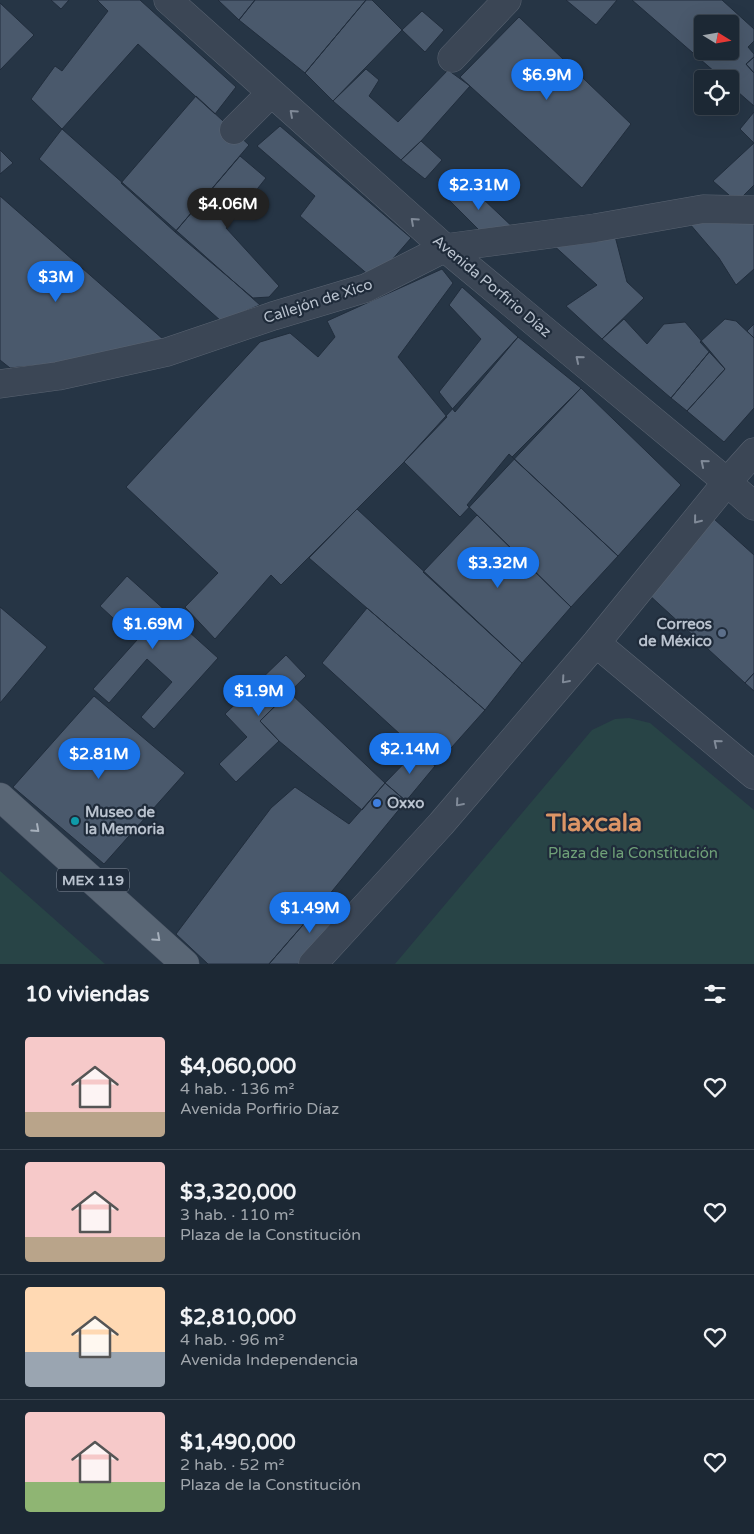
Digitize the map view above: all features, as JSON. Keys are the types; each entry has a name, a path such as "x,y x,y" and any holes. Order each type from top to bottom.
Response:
{"main road":[{"name":"MEX 119","path":"0,797 185,964"}],"street":[{"name":"Avenida Porfirio Díaz","path":"168,0 444,248 728,482 754,506"},
{"path":"452,58 507,0"},
{"path":"234,130 271,93"},
{"name":"Callejón de Xico","path":"0,384 58,376 167,352 273,316 366,288 444,248 595,228 702,209 754,210"},
{"path":"313,964 441,824 596,643 754,452"},
{"path":"596,643 754,775"}],"green space":[{"name":"Plaza de la Constitución","path":"629,718 650,723 754,810 754,964 395,964 592,730 615,719"},
{"path":"0,871 105,964 0,964"}],"building":[{"path":"51,0 69,0 61,9"},
{"path":"97,0 140,0 236,87 215,114 138,44 62,129 31,99 55,66 62,71 108,11"},
{"path":"218,0 255,0 239,20"},
{"path":"255,0 366,0 305,73 239,20"},
{"path":"366,0 372,0 402,30 333,101 305,73"},
{"path":"566,0 617,0 596,25"},
{"path":"632,0 722,0 739,15 694,15 694,54"},
{"path":"0,3 34,35 0,70"},
{"path":"422,11 444,30 425,52 402,30"},
{"path":"739,15 754,29 754,41 748,47 754,54 754,57 746,64 754,73 754,106 739,93 739,70 713,70 701,60 739,60"},
{"path":"519,17 631,124 582,188 460,77"},
{"path":"754,57 754,73 746,64"},
{"path":"366,69 379,80 369,96 398,122 448,70 470,86 421,141 401,160 333,101"},
{"path":"196,96 249,145 175,232 121,183"},
{"path":"754,112 754,143 740,129"},
{"path":"280,126 411,238 391,261 371,277 300,216 315,196 257,146"},
{"path":"62,129 260,305 221,321 39,159"},
{"path":"421,141 442,160 425,179 401,160"},
{"path":"754,143 754,185 737,202 713,181"},
{"path":"0,150 13,163 0,174"},
{"path":"240,156 266,178 226,228 279,286 269,297 253,298 175,232"},
{"path":"462,179 518,232 486,237 447,198"},
{"path":"0,196 164,340 71,362 10,368 0,360"},
{"path":"754,217 754,269 736,285 719,258 689,223"},
{"path":"615,236 627,282 644,298 602,339 566,306 597,285 550,242"},
{"path":"442,269 453,283 398,357 447,417 281,585 271,575 215,639 185,607 218,573 126,487 260,342 290,333 318,357 335,337 327,321"},
{"path":"462,287 518,337 455,412 439,392 481,339 449,305"},
{"path":"624,319 647,344 664,324 685,322 710,351 671,398 602,339"},
{"path":"725,319 736,321 754,338 754,408 724,442 687,411 725,369 700,342"},
{"path":"754,324 754,338 747,331"},
{"path":"518,337 581,388 460,517 404,462"},
{"path":"710,351 725,369 687,411 671,398"},
{"path":"581,388 681,485 618,556 512,457"},
{"path":"509,454 618,556 571,607 467,505"},
{"path":"357,509 522,663 485,710 309,558"},
{"path":"477,515 571,607 522,663 423,572"},
{"name":"Correos de México","path":"714,519 754,555 754,673 745,683 647,593"},
{"path":"127,576 218,658 154,729 141,717 172,682 147,659 109,703 93,689 137,640 100,606"},
{"path":"0,607 47,647 0,703"},
{"path":"367,608 485,710 435,766 322,663"},
{"path":"286,655 306,676 260,721 279,741 236,782 219,764 247,737 225,714"},
{"path":"754,673 754,691 745,683"},
{"path":"289,692 385,783 362,810 279,741 260,721"},
{"path":"94,696 185,773 104,864 13,787"},
{"path":"417,750 435,766 406,801 385,783"},
{"path":"385,783 406,801 269,964 208,964 176,934 271,808 295,787 349,824"},
{"path":"328,896 346,912 301,964 269,964"}],"place":[{"name":"Correos de México","path":"722,633"},
{"name":"Oxxo","path":"377,803"},
{"name":"Museo de la Memoria","path":"75,821"}],"district":[{"name":"Tlaxcala","path":"594,822"}]}
